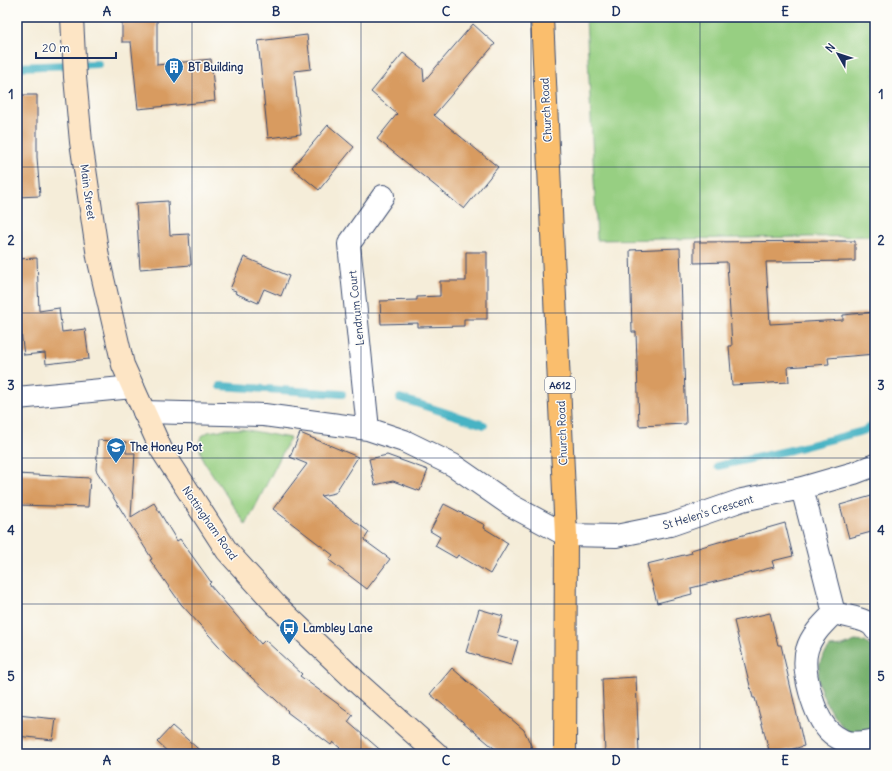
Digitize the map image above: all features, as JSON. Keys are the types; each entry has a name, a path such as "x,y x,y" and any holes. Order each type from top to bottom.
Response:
{"main road":[{"name":"Church Road","path":"542,17 566,535 565,754"}],"street":[{"name":"Main Street","path":"72,17 74,77 81,142 98,257 123,365"},
{"name":"Lendrum Court","path":"368,429 349,244 383,196"},
{"name":"Nottingham Road","path":"123,365 161,449 227,551 276,605 360,685 438,754"},
{"path":"17,398 132,387"},
{"path":"144,412 264,415 368,429 404,441 453,465 512,506 566,535"},
{"name":"St Helen's Crescent","path":"566,535 616,536 670,525 742,500 802,488 854,473 875,465"},
{"path":"802,488 834,613"},
{"path":"834,613 859,619 874,626 875,629"},
{"path":"834,613 819,628 807,649 805,675 817,711 829,731 843,741 861,743 875,740"}],"green space":[{"path":"586,17 875,17 875,236 597,240"},
{"path":"227,429 242,429 290,438 246,525 203,460 199,446 202,436 208,432"},
{"path":"855,641 865,642 875,650 875,728 849,734 842,727 824,699 818,678 822,658 830,647 843,646"}],"building":[{"name":"BT Building","path":"122,17 157,17 157,65 211,59 215,101 138,109 131,42 122,42"},
{"path":"473,24 495,44 434,115 498,167 464,209 377,139 397,114 371,92 403,53 423,69 424,81"},
{"path":"307,35 311,69 294,71 301,134 268,138 258,41"},
{"path":"17,95 37,95 37,157 40,196 17,197"},
{"path":"328,125 354,147 319,190 292,168"},
{"path":"168,201 170,235 189,234 191,265 140,269 136,203"},
{"path":"855,241 855,261 766,262 770,324 843,320 843,315 875,312 875,354 828,358 829,364 788,367 789,382 732,385 729,346 732,346 727,262 694,263 694,242"},
{"path":"680,248 686,424 639,426 636,332 632,332 630,250"},
{"path":"466,252 487,252 487,319 464,319 464,326 418,327 418,323 381,324 380,301 417,300 417,297 440,296 440,281 466,281"},
{"path":"244,257 289,276 281,296 264,289 258,303 235,293 236,291 230,289"},
{"path":"37,258 39,311 59,308 62,332 85,329 89,359 46,364 45,353 24,355 17,300 17,259"},
{"path":"300,433 358,457 335,493 321,496 369,532 364,540 390,559 367,589 329,560 333,555 273,509 307,464 290,457"},
{"path":"98,440 126,442 126,453 135,453 131,517 154,503 177,541 180,539 211,582 209,584 261,644 265,640 302,674 300,676 353,715 348,722 385,754 347,754 333,742 331,745 287,712 288,711 227,655 181,604 150,560 152,559 96,470"},
{"path":"387,455 428,470 420,491 393,481 375,485 369,459"},
{"path":"17,474 90,478 88,507 17,505"},
{"path":"875,495 875,531 849,538 840,505"},
{"path":"444,504 485,525 484,528 508,543 490,574 458,555 456,558 435,546 440,537 430,531"},
{"path":"785,523 793,556 772,561 774,567 691,588 692,594 657,603 647,564 692,553 691,550"},
{"path":"479,609 503,616 497,635 518,641 511,665 466,652"},
{"path":"770,613 778,645 781,645 804,746 775,754 770,754 755,698 753,698 734,621"},
{"path":"452,668 524,730 535,754 501,754 430,694"},
{"path":"636,677 639,754 605,754 602,679"},
{"path":"17,715 56,719 53,740 17,736"},
{"path":"172,726 204,754 170,754 157,742"}],"waterway":[{"path":"17,67 98,64"},
{"path":"220,386 342,394"},
{"path":"400,398 484,425"},
{"path":"718,466 791,450 863,431 875,425"}],"place":[{"name":"BT Building","path":"174,84"},
{"name":"The Honey Pot","path":"116,464"},
{"name":"Lambley Lane","path":"289,645"}]}
